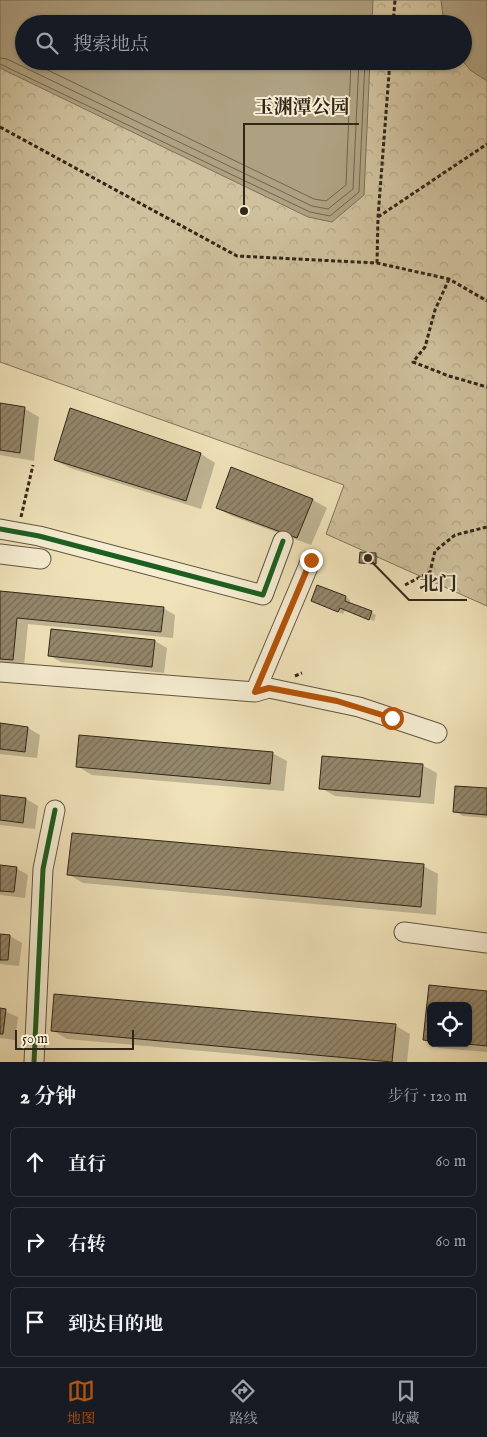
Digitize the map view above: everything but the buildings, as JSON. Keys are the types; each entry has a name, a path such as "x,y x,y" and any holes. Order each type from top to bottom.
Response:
{"street":[{"path":"9,530 263,595 283,541"},
{"path":"0,554 42,559"},
{"path":"255,692 311,560"},
{"path":"0,672 255,692 269,688 337,701 437,733"},
{"path":"34,1062 43,868 55,810"},
{"path":"404,932 487,943"}],"path":[{"path":"394,15 395,0"},
{"path":"377,263 378,217 389,70"},
{"path":"0,127 237,256 377,263 449,279 487,301"},
{"path":"378,217 487,144"},
{"path":"449,279 435,310 425,347 413,362 449,376 487,387"},
{"path":"9,530 33,465"},
{"path":"405,585 430,572 434,552 454,535 487,527"}],"green space":[{"path":"0,0 487,0 487,606 326,534 344,485 0,362"}],"water":[{"path":"0,0 373,0 372,15 15,15 15,70 370,70 364,195 332,222 308,217 0,68"},
{"path":"441,0 487,0 487,81 470,70 472,70 472,15 443,15"}],"cycle path":[{"path":"0,529 39,536 263,595 283,541"},
{"path":"34,1062 43,869 55,810"}],"place":[{"name":"玉渊潭公园","path":"244,211"},
{"name":"北门","path":"368,558"}],"route":[{"path":"311,560 255,692 269,688 337,701 392,718"}]}
